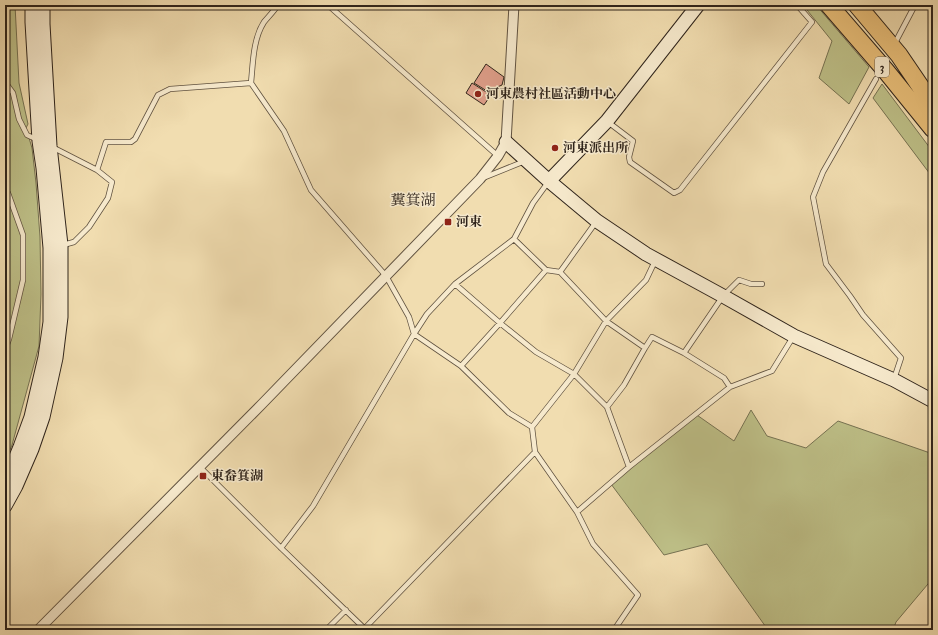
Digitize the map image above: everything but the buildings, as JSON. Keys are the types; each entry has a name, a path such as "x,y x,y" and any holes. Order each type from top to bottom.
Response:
{"highway":[{"name":"3","path":"829,5 933,129"},
{"name":"3","path":"857,5 899,55 933,105"}],"main road":[{"path":"5,506 16,486 32,449 43,418 56,358 61,317 61,245 44,144 32,22 32,5"},
{"path":"5,483 31,417 45,357 50,322 50,248 43,168 43,5"},
{"path":"549,180 607,121 698,5"},
{"path":"506,142 526,161 597,221 646,254 794,336 894,380 933,401"}],"street":[{"path":"38,630 200,467 386,276 480,179 498,156 506,142 514,5"}],"lane":[{"path":"278,5 264,22 255,45 251,83 284,131 310,190 386,276 409,317 414,334 461,366 509,413 532,427"},
{"path":"328,5 498,156"},
{"path":"607,121 633,141 629,157 630,162 669,190 674,192 680,190 812,22 797,5"},
{"path":"896,41 915,5"},
{"path":"876,79 823,172 813,197 826,264 863,315 901,358 894,380"},
{"path":"5,82 13,93 19,119 27,135 97,170 112,182 108,198 89,227 74,242 61,245"},
{"path":"97,170 106,142 131,142 135,139 158,95 170,89 251,83"},
{"path":"480,179 526,161"},
{"path":"281,548 313,506 427,314 455,284 514,239 533,203 549,180"},
{"path":"5,189 8,193 23,235 23,280 5,350"},
{"path":"560,272 597,221"},
{"path":"514,239 546,270 560,272 606,321 645,348"},
{"path":"614,630 638,595 593,544 577,512 535,452 532,427 574,374 606,321 646,280 656,260"},
{"path":"461,366 546,270"},
{"path":"684,353 724,296 739,280 751,284 762,284"},
{"path":"455,284 536,352 574,374 607,407 629,467"},
{"path":"577,512 629,467 730,387 772,371 794,336"},
{"path":"607,407 624,385 652,337 684,353 724,378 730,387"},
{"path":"200,467 365,629 535,452"},
{"path":"326,630 346,610"}],"green space":[{"path":"5,5 15,5 19,83 28,124 26,128 32,148 36,183 40,237 41,294 39,346 12,445 5,462"},
{"path":"803,5 816,5 869,67 849,104 819,78 832,41"},
{"path":"882,84 933,152 933,178 873,98"},
{"path":"751,410 767,436 806,448 838,421 933,454 933,578 896,622 893,630 768,630 707,544 664,555 611,484 694,413 734,441"}],"place":[{"name":"河東農村社區活動中心","path":"478,94"},
{"name":"河東派出所","path":"555,148"},
{"name":"河東","path":"448,222"},
{"name":"東畚箕湖","path":"203,476"}],"district":[{"name":"糞箕湖","path":"413,200"}]}
